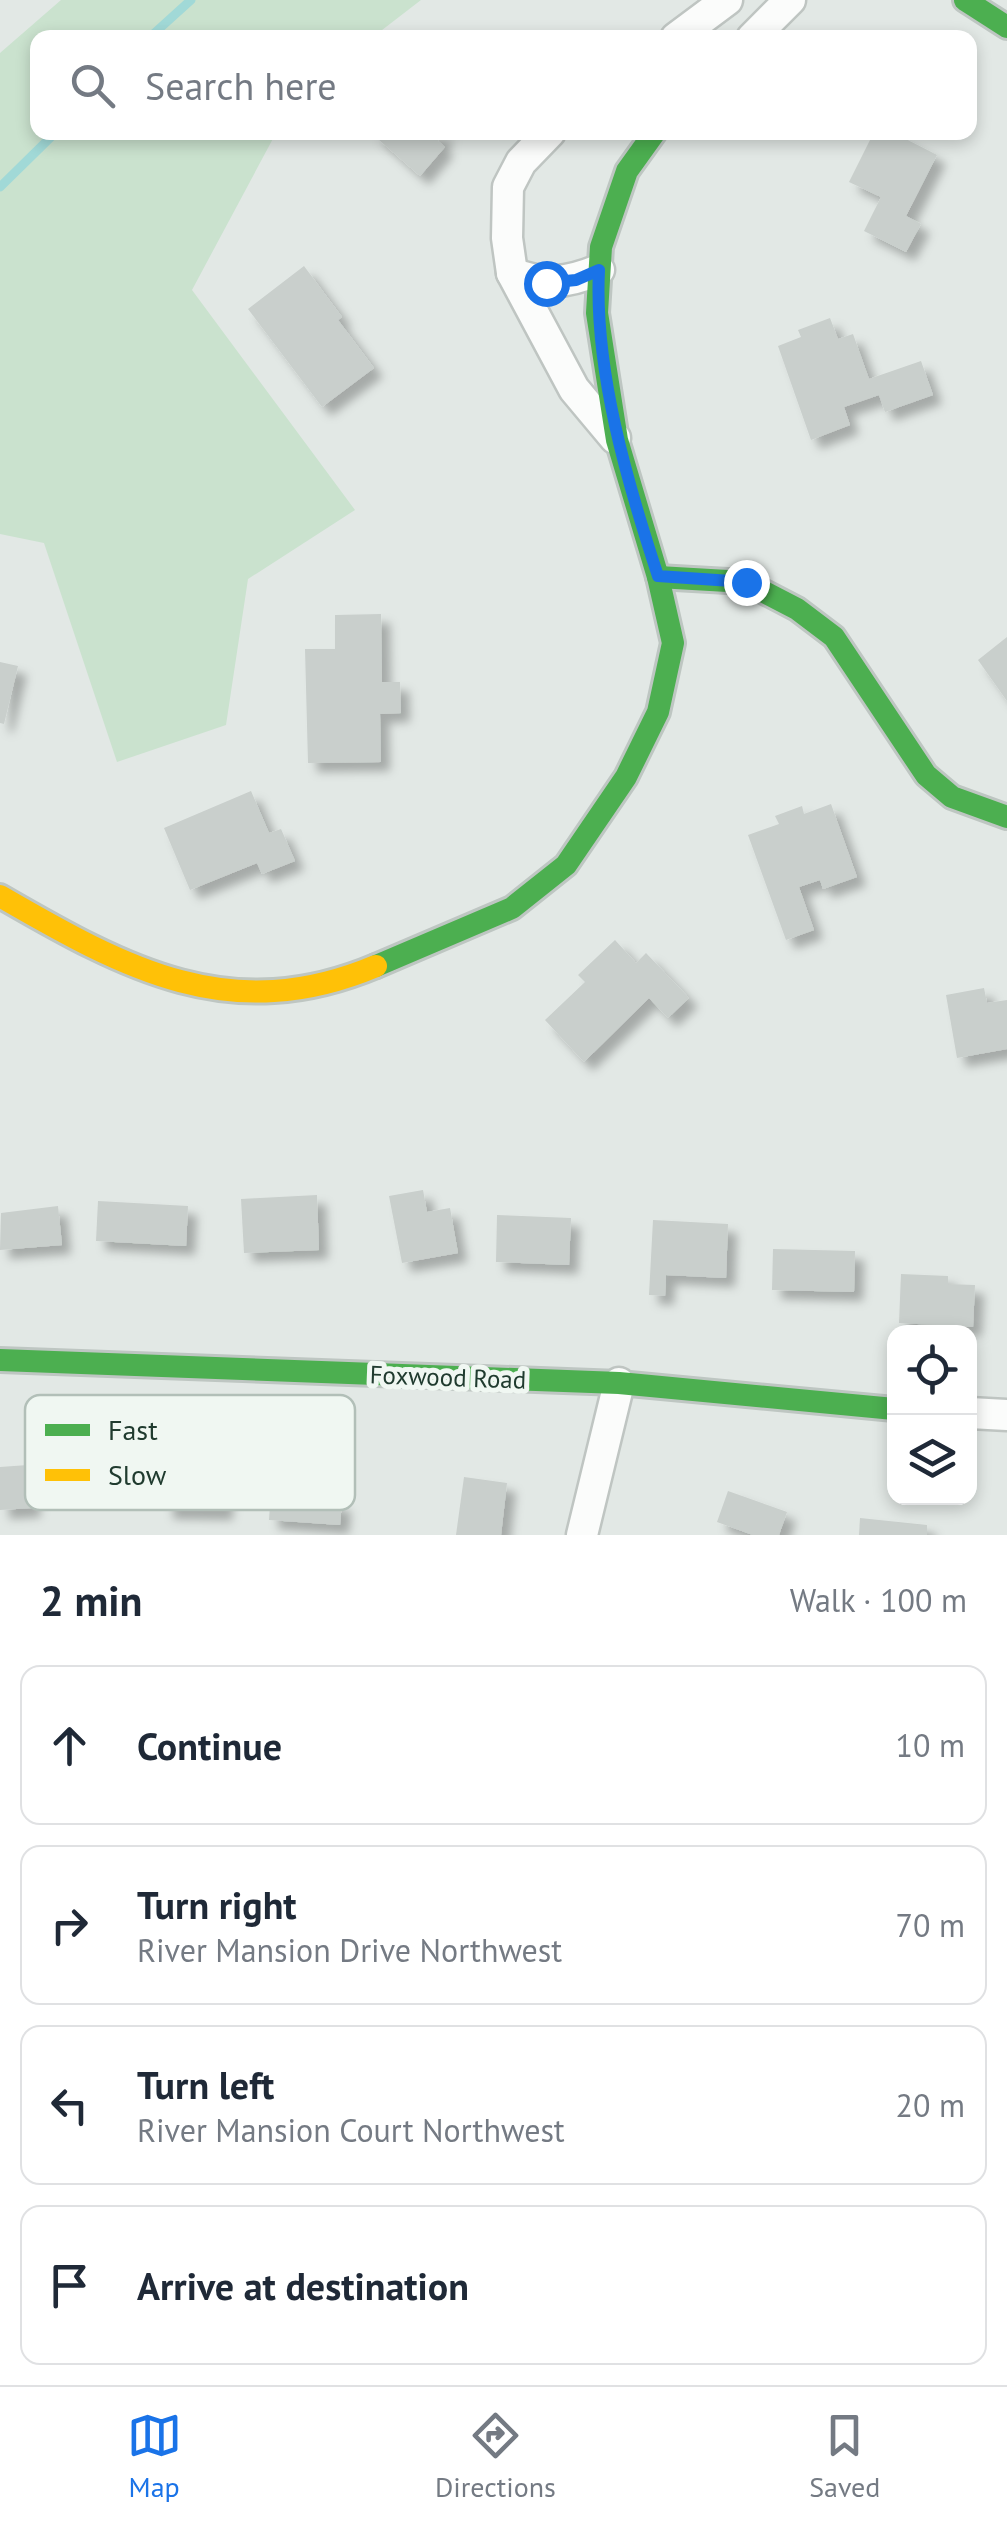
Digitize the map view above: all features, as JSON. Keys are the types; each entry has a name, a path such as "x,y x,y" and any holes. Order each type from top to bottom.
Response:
{"street":[{"path":"687,30 727,0"},
{"path":"760,30 790,0"},
{"path":"965,0 1007,27"},
{"path":"542,140 521,162 508,187 507,238 512,274 574,389 617,440"},
{"path":"0,896 84,945 194,987 260,994 340,981 512,908 566,865 626,777 658,712 673,644 658,576 617,440 597,313 601,247 627,171 649,140"},
{"path":"512,274 546,283 576,280 599,270"},
{"path":"658,576 746,582 797,610 834,637 926,775 952,797 1007,816"},
{"name":"Foxwood Road","path":"0,1360 619,1384 887,1408"},
{"path":"582,1535 619,1384"},
{"path":"977,1414 1007,1416"}],"green space":[{"path":"61,0 421,0 382,30 30,30 30,140 272,140 192,290 355,510 248,579 226,725 117,762 44,543 0,534 0,53"}],"building":[{"path":"379,140 439,140 445,147 420,176"},
{"path":"870,140 908,140 937,155 906,216 921,224 906,252 864,231 881,197 849,182"},
{"path":"304,266 374,368 322,407 248,309"},
{"path":"830,318 838,339 853,334 869,379 921,361 933,395 885,412 879,395 844,407 850,425 811,440 778,346 801,337 798,330"},
{"path":"381,614 382,682 400,682 401,713 380,714 381,762 308,763 305,649 335,649 335,615"},
{"path":"1007,637 1007,701 978,660"},
{"path":"0,662 18,666 4,724 0,723"},
{"path":"251,791 269,833 281,829 295,861 262,874 257,863 190,890 164,828"},
{"path":"831,804 857,877 823,889 820,880 799,887 814,930 786,940 748,835 779,824 775,816 802,806 804,814"},
{"path":"615,940 636,963 646,953 689,998 668,1018 649,998 584,1062 545,1020 585,982 578,975"},
{"path":"984,988 987,1003 1007,1000 1007,1049 957,1058 946,995"},
{"path":"423,1190 427,1212 450,1208 458,1253 402,1263 389,1196"},
{"path":"317,1195 319,1250 244,1253 241,1199"},
{"path":"98,1201 188,1206 186,1246 96,1241"},
{"path":"58,1206 62,1245 0,1250 1,1213"},
{"path":"497,1215 571,1218 569,1265 496,1262"},
{"path":"653,1220 728,1224 726,1278 666,1275 665,1296 649,1295"},
{"path":"773,1249 855,1251 854,1292 772,1290"},
{"path":"901,1274 948,1276 948,1284 975,1285 973,1325 899,1323"},
{"path":"25,1465 25,1508 0,1510 0,1467"},
{"path":"464,1477 507,1483 501,1535 456,1535"},
{"path":"728,1491 787,1512 779,1535 753,1535 717,1522"},
{"path":"270,1510 341,1510 340,1525 269,1520"},
{"path":"860,1518 927,1525 927,1535 859,1535"}],"waterway":[{"path":"158,30 191,0"},
{"path":"0,187 48,140"}],"traffic: fast":[{"path":"965,0 1007,27"},
{"path":"376,966 512,908 566,865 626,777 658,712 673,643 658,577 617,440 597,313 601,247 627,171 649,140"},
{"path":"658,577 745,582 797,609 834,637 926,775 952,797 1007,817"},
{"path":"0,1360 619,1383 887,1408"}],"traffic: slow":[{"path":"0,896 136,966 181,981 227,990 274,991 323,984 376,966"}],"route":[{"path":"546,283 576,280 599,270 597,313 617,440 658,576 746,582"}]}
